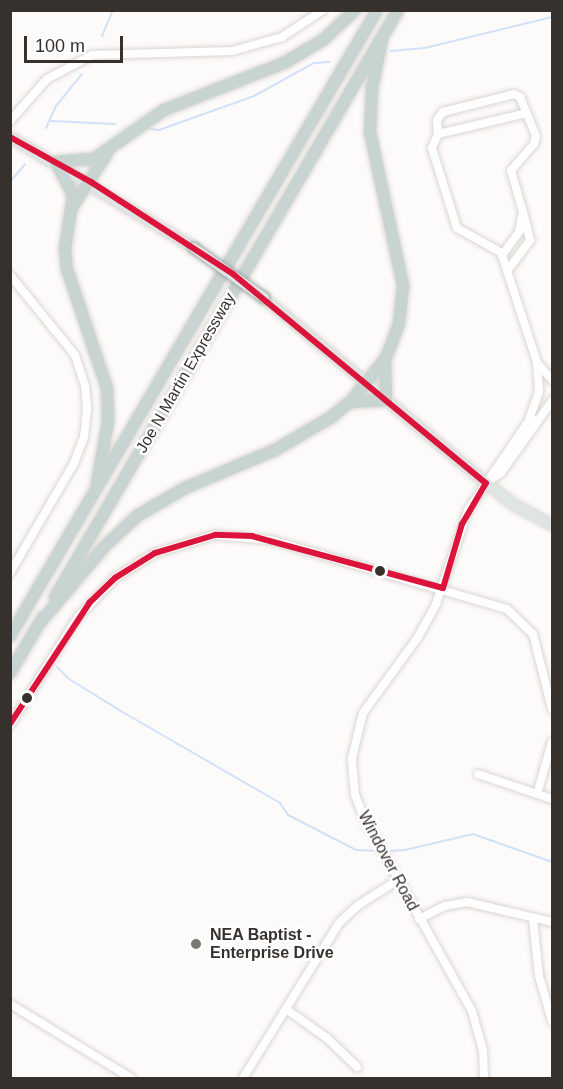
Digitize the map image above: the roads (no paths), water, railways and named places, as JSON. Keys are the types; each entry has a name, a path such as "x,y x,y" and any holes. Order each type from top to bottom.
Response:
{"highway":[{"path":"96,490 108,422 107,388 67,269 65,248 73,207 72,188 56,162 94,159 164,110 302,54 338,28 355,10"},
{"name":"Joe N Martin Expressway","path":"10,636 377,10"},
{"name":"Joe N Martin Expressway","path":"10,674 398,10"},
{"path":"39,624 105,548 137,516 185,488 274,450 321,424 350,402 386,358 399,324 404,285 370,132 372,88 382,39"},
{"path":"73,207 110,149"},
{"path":"350,402 386,400 386,358"}],"main road":[{"path":"10,137 91,182 194,248 264,298 486,483 514,505 552,525"}],"street":[{"path":"10,121 47,79 92,55 232,51 282,37 323,10"},
{"path":"507,271 528,244 530,234 511,174 514,164 536,140 527,113 518,96 508,95 444,112 437,120 438,134 432,151 456,228 502,253 507,271 537,362 539,392 536,408 526,425"},
{"path":"438,134 527,113"},
{"path":"502,253 519,231 523,212"},
{"path":"519,231 530,234"},
{"path":"10,275 75,355 86,385 87,409 84,437 73,465 10,573"},
{"path":"537,362 552,372"},
{"path":"537,362 552,380"},
{"name":"Windover Road","path":"486,483 501,473 552,401"},
{"name":"Windover Road","path":"484,1078 483,1050 472,1011 419,919 359,806 352,775 354,742 373,695 418,638 443,588 462,524 486,483 526,425 539,419"},
{"path":"10,725 90,602 115,578 143,560 193,540 237,535 271,540 443,588 507,609 526,623 536,641 552,709"},
{"path":"537,794 552,742"},
{"path":"478,774 552,799"},
{"path":"243,1078 339,923 362,902 398,880"},
{"path":"419,919 445,906 466,902 552,922"},
{"path":"533,919 539,976 552,1021"},
{"path":"10,1004 131,1078"},
{"path":"286,1009 327,1038 357,1067"}],"waterway":[{"path":"102,36 113,10"},
{"path":"391,51 425,48 552,17"},
{"path":"150,129 159,130 254,96 314,63 329,62"},
{"path":"46,128 56,106 82,74"},
{"path":"51,121 115,124"},
{"path":"10,182 25,164"},
{"path":"57,667 69,679 126,714 280,803 288,815 356,850 376,851"},
{"path":"389,851 405,850 473,834 552,862"}],"place":[{"name":"NEA Baptist - Enterprise Drive","path":"196,944"}]}
